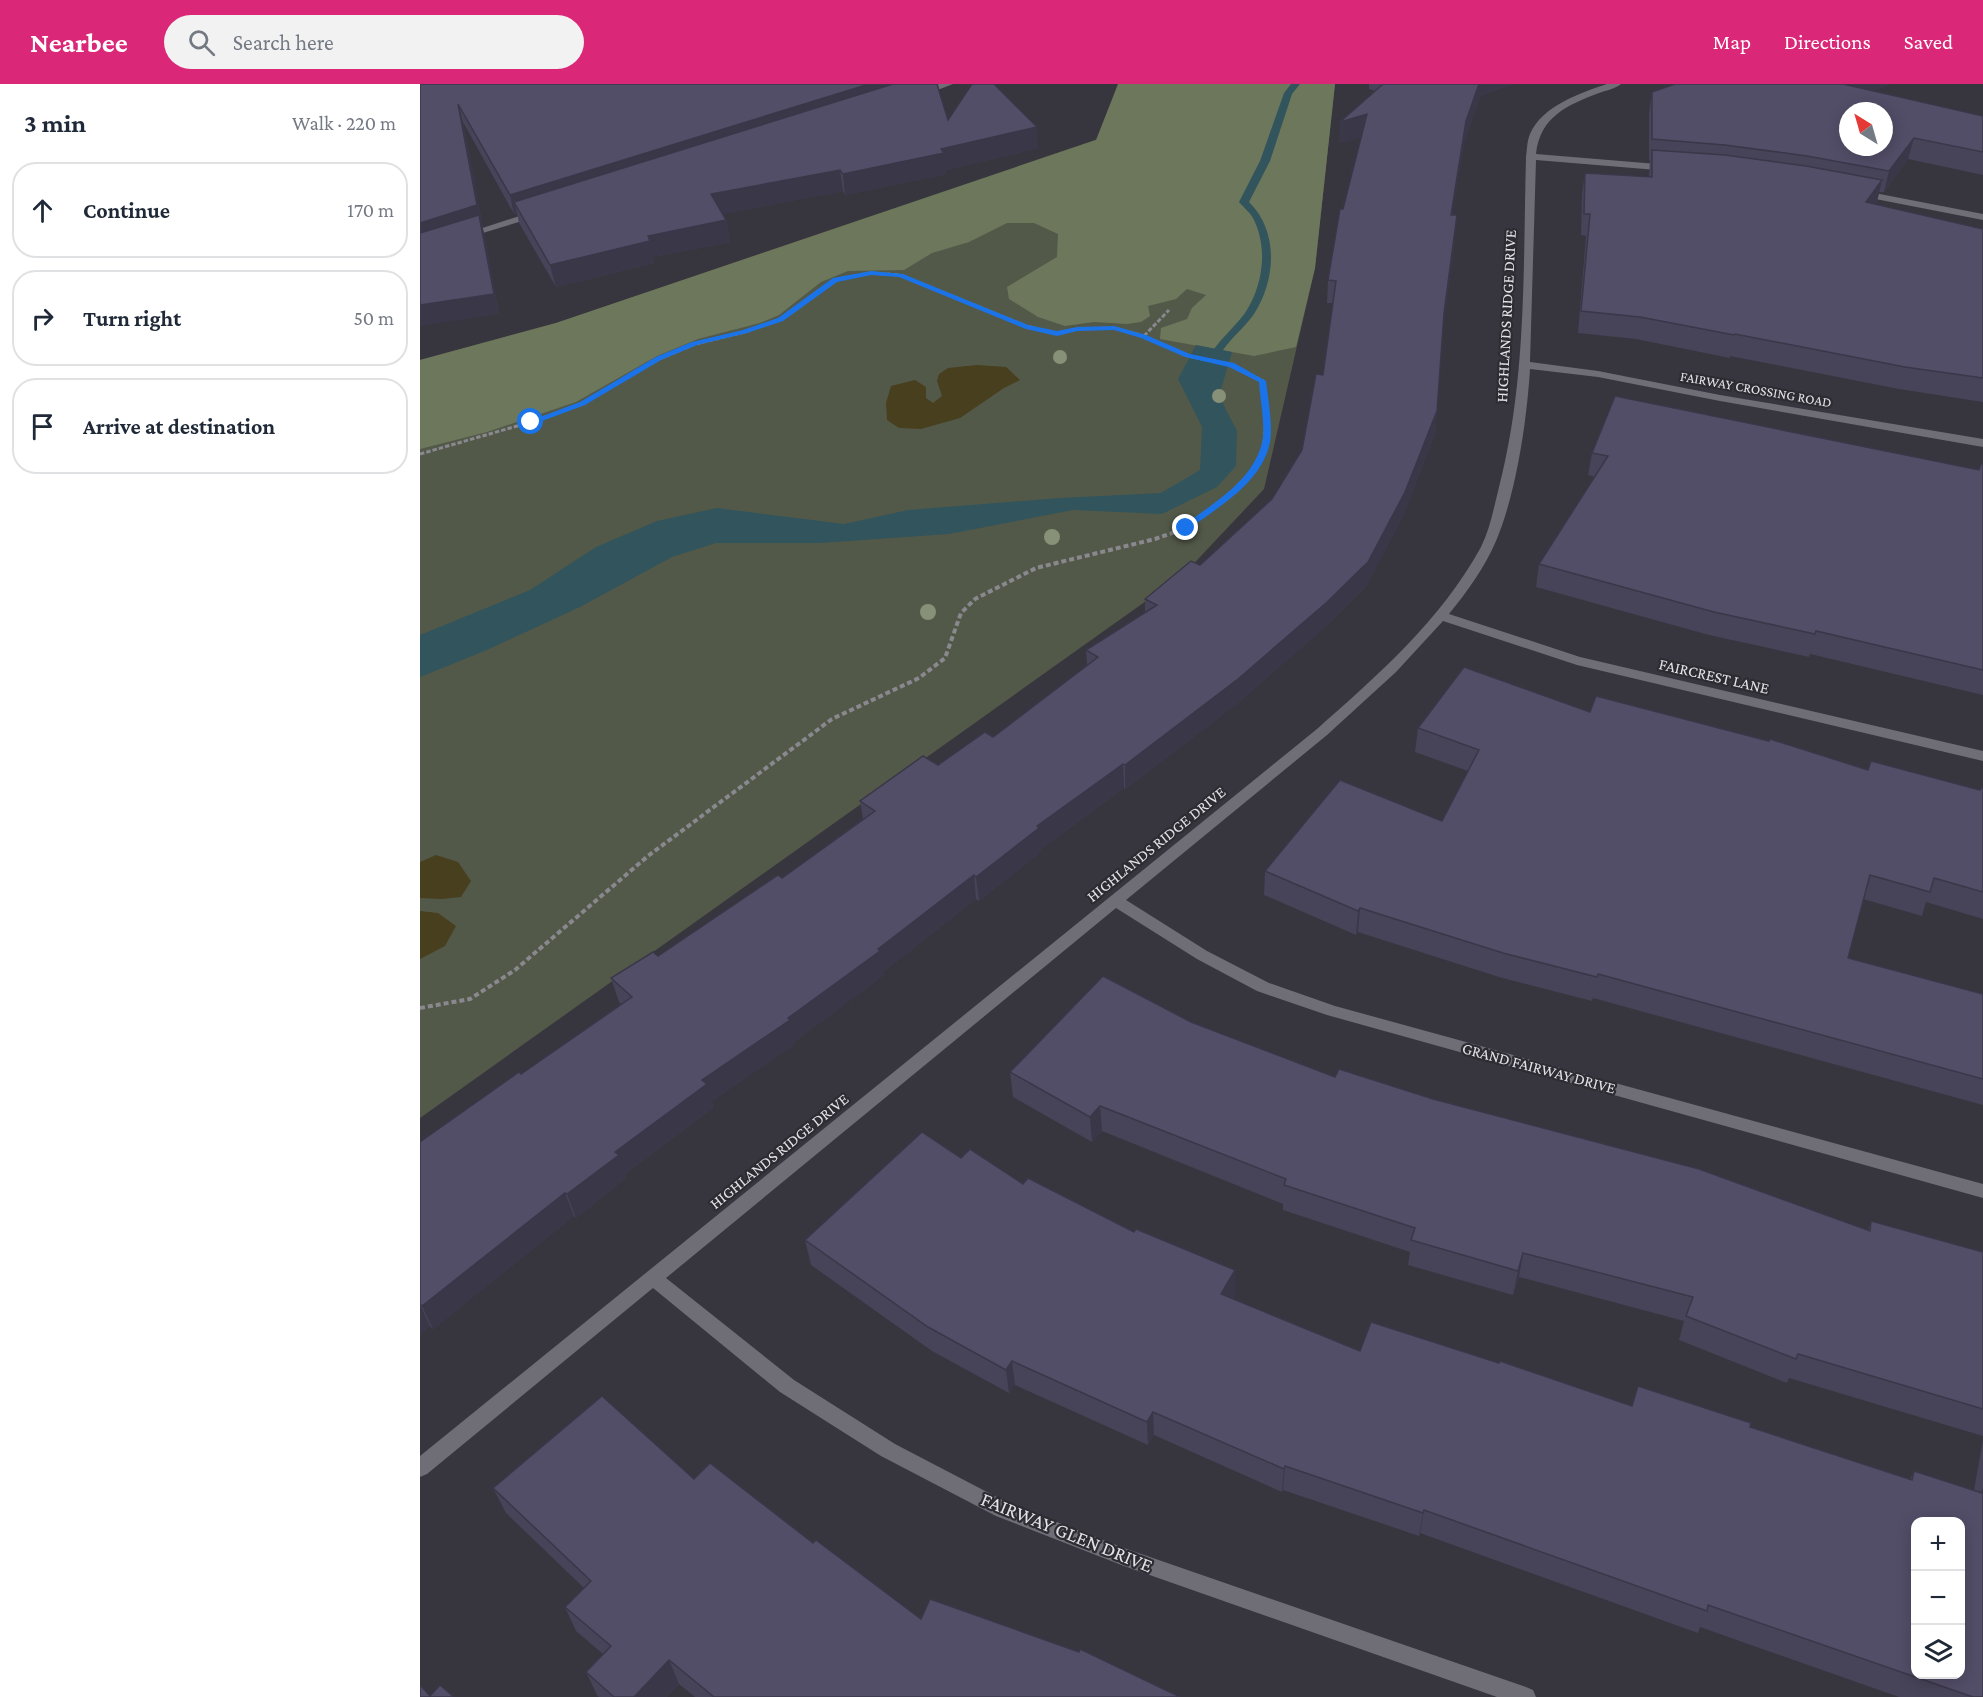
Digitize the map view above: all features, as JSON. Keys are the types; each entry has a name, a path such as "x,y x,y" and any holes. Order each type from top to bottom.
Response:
{"street":[{"path":"909,98 948,84"},
{"name":"HIGHLANDS RIDGE DRIVE","path":"420,1468 1322,732 1388,673 1442,616 1488,546 1511,472 1524,365 1532,157 1535,133 1545,120 1576,99 1616,84"},
{"path":"1532,157 1676,168"},
{"path":"1848,191 1983,217"},
{"path":"452,239 551,208"},
{"name":"FAIRWAY CROSSING ROAD","path":"1524,365 1598,374 1743,402 1983,443"},
{"name":"FAIRCREST LANE","path":"1442,616 1577,660 1983,756"},
{"name":"GRAND FAIRWAY DRIVE","path":"1114,900 1202,955 1253,981 1333,1011 1983,1191"},
{"name":"FAIRWAY GLEN DRIVE","path":"653,1278 787,1386 888,1450 1004,1510 1124,1557 1526,1697"}],"path":[{"path":"420,454 531,422 582,404 659,359 695,344 745,332 781,319 835,280 871,273 900,275 1026,326 1057,334 1077,329 1114,328 1144,336 1188,356 1231,365 1263,381 1266,441 1258,464 1245,482 1186,528 1155,539 1036,568 975,599 961,613 945,658 919,678 832,719 648,855 515,970 470,999 420,1008"},
{"path":"1144,336 1169,310"}],"green space":[{"path":"1118,84 1335,84 1315,268 1296,347 1254,356 1160,339 1161,328 1187,319 1192,308 1206,295 1187,289 1176,299 1148,306 1150,316 1141,322 1127,324 1094,322 1065,326 1038,317 1009,299 1007,287 1057,257 1058,234 1034,223 1007,223 969,242 932,253 904,270 848,271 821,282 779,315 760,323 698,339 657,356 576,402 487,432 420,449 420,360 556,323 1096,140"},
{"path":"1260,84 1335,84 1315,268 1264,489 1184,574 420,1118 420,360 556,323"}],"sand":[{"path":"977,365 1006,367 1020,380 1004,388 960,418 921,429 899,428 887,420 886,403 891,386 915,380 926,387 926,398 933,403 942,396 937,381 939,374 948,368"},
{"path":"436,855 458,862 471,881 461,897 420,898 420,862"},
{"path":"420,911 438,913 456,926 445,946 420,959"}],"water":[{"path":"1196,345 1232,352 1219,396 1237,431 1236,466 1217,487 1162,514 1073,510 949,534 821,543 716,543 672,557 580,607 487,650 420,677 420,635 530,590 596,547 657,521 717,508 844,524 908,510 1161,493 1200,470 1202,427 1178,379"}],"building":[{"path":"420,84 869,84 510,195 458,104 477,205 420,223"},
{"path":"893,84 937,84 948,120 972,84 994,84 1037,127 941,149 944,153 843,174 840,170 711,194 726,220 648,236 650,241 550,265 514,202"},
{"path":"1383,84 1479,84 1466,121 1451,215 1457,215 1444,313 1437,411 1405,492 1368,562 1326,603 1238,679 1125,765 1123,764 1037,826 1039,828 976,877 974,875 878,949 880,951 788,1018 790,1020 702,1080 707,1084 615,1152 619,1155 567,1194 565,1193 422,1306 420,1304 420,1142 519,1072 521,1074 632,997 611,978 653,952 658,956 778,875 782,878 875,811 860,801 923,756 938,765 985,732 993,737 1098,657 1086,650 1157,605 1145,599 1191,561 1200,565 1272,499 1302,450 1316,374 1323,375 1336,281 1328,280 1340,209 1343,209 1367,114 1340,122"},
{"path":"1675,84 1843,84 1983,116 1983,152 1914,138 1889,171 1807,156 1725,145 1652,139 1652,92"},
{"path":"1652,150 1725,155 1806,166 1882,180 1866,202 1983,229 1983,378 1905,367 1640,317 1581,311 1590,214 1584,214 1585,173 1652,177"},
{"path":"479,215 494,294 420,305 420,233"},
{"path":"1615,396 1979,470 1983,464 1983,670 1816,631 1815,634 1714,612 1539,564 1608,456 1592,453"},
{"path":"1464,667 1590,712 1596,696 1769,741 1770,739 1868,770 1871,761 1980,790 1983,788 1983,892 1934,878 1930,892 1870,875 1848,958 1983,994 1983,1079 1598,974 1597,977 1503,953 1360,908 1358,911 1265,871 1340,780 1442,821 1479,750 1418,728"},
{"path":"1103,976 1191,1022 1335,1077 1339,1069 1433,1099 1699,1169 1870,1231 1871,1221 1983,1252 1983,1409 1798,1354 1796,1359 1686,1316 1693,1297 1523,1253 1518,1271 1411,1240 1415,1228 1284,1185 1286,1179 1100,1106 1090,1117 1010,1072"},
{"path":"922,1132 961,1158 970,1149 1023,1184 1028,1178 1134,1232 1136,1229 1235,1270 1221,1294 1360,1351 1371,1322 1499,1363 1500,1361 1632,1406 1638,1386 1751,1423 1750,1427 1912,1480 1914,1471 1982,1493 1983,1489 1983,1697 1973,1697 1921,1679 1965,1679 1965,1517 1911,1517 1911,1675 1708,1605 1707,1611 1424,1510 1423,1513 1285,1466 1284,1469 1153,1412 1147,1422 1012,1361 1006,1370 928,1327 805,1240"},
{"path":"602,1396 694,1479 710,1463 813,1543 816,1540 921,1619 930,1599 1079,1652 1080,1649 1180,1697 714,1697 669,1660 634,1697 614,1697 586,1672 611,1646 565,1607 591,1581 493,1488"},
{"path":"420,1685 430,1696 440,1685 454,1697 420,1697"}],"waterway":[{"path":"1211,364 1220,347 1250,313 1262,288 1266,261 1264,233 1258,217 1244,202 1265,161 1288,93 1296,84"}],"route":[{"path":"531,422 582,404 659,359 695,344 745,332 781,319 835,280 871,273 900,275 1026,326 1057,334 1077,329 1114,328 1144,336 1188,356 1231,365 1263,381 1266,441 1258,464 1245,482 1186,528"}]}
